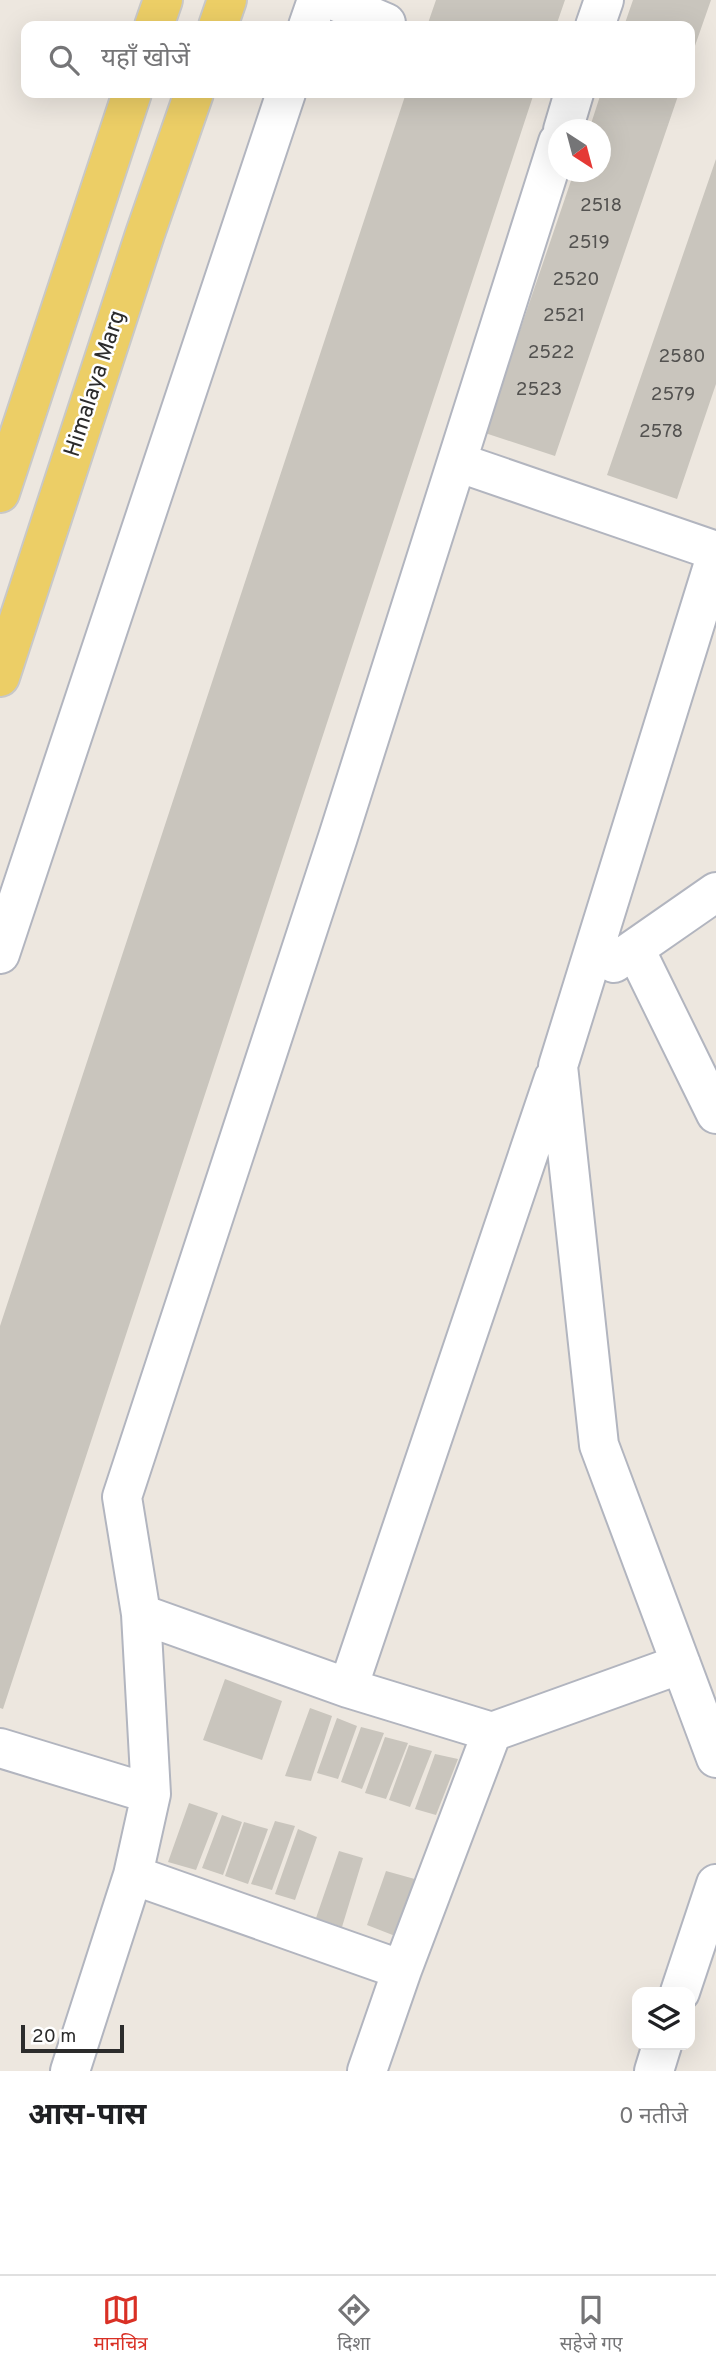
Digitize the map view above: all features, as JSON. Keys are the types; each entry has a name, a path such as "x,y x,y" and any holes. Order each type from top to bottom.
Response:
{"main road":[{"path":"156,21 163,0"},
{"path":"220,21 227,0"},
{"path":"0,494 130,98"},
{"name":"Himalaya Marg","path":"0,677 192,98"}],"street":[{"path":"310,21 317,0"},
{"path":"333,0 381,21"},
{"path":"597,21 604,0"},
{"path":"0,954 284,98"},
{"path":"566,119 573,98"},
{"path":"70,2071 133,1875 151,1794 141,1614 122,1497 342,824 548,174"},
{"path":"348,1688 558,1066 716,553 457,462"},
{"path":"583,986 716,892"},
{"path":"635,949 716,1114"},
{"path":"558,1066 599,1445 716,1758"},
{"path":"141,1614 348,1688 492,1732 681,1664"},
{"path":"367,2071 402,1970 492,1732"},
{"path":"0,1748 151,1794"},
{"path":"133,1875 402,1970"},
{"path":"682,1987 716,1884"},
{"path":"654,2071 660,2050"}],"building":[{"path":"436,0 565,0 558,21 429,21"},
{"path":"633,0 711,0 695,46 695,21 626,21"},
{"path":"404,98 532,98 3,1709 0,1708 0,1326"},
{"path":"599,98 677,98 555,456 485,433 571,182 611,182 611,119 593,119"},
{"path":"716,159 716,384 677,499 607,475"},
{"path":"225,1679 282,1701 262,1760 203,1740"},
{"path":"310,1708 332,1716 311,1781 285,1776"},
{"path":"337,1718 357,1726 338,1779 317,1773"},
{"path":"361,1727 384,1733 362,1789 341,1782"},
{"path":"385,1737 408,1743 386,1799 365,1793"},
{"path":"409,1745 432,1751 410,1807 389,1800"},
{"path":"435,1754 458,1759 436,1815 415,1809"},
{"path":"189,1803 218,1813 196,1870 168,1862"},
{"path":"222,1815 242,1822 223,1875 202,1868"},
{"path":"275,1821 295,1826 272,1890 251,1884"},
{"path":"244,1822 268,1829 248,1884 225,1876"},
{"path":"298,1829 317,1837 295,1900 275,1894"},
{"path":"339,1851 363,1858 342,1927 316,1918"},
{"path":"386,1871 429,1883 408,1941 367,1925"}]}
